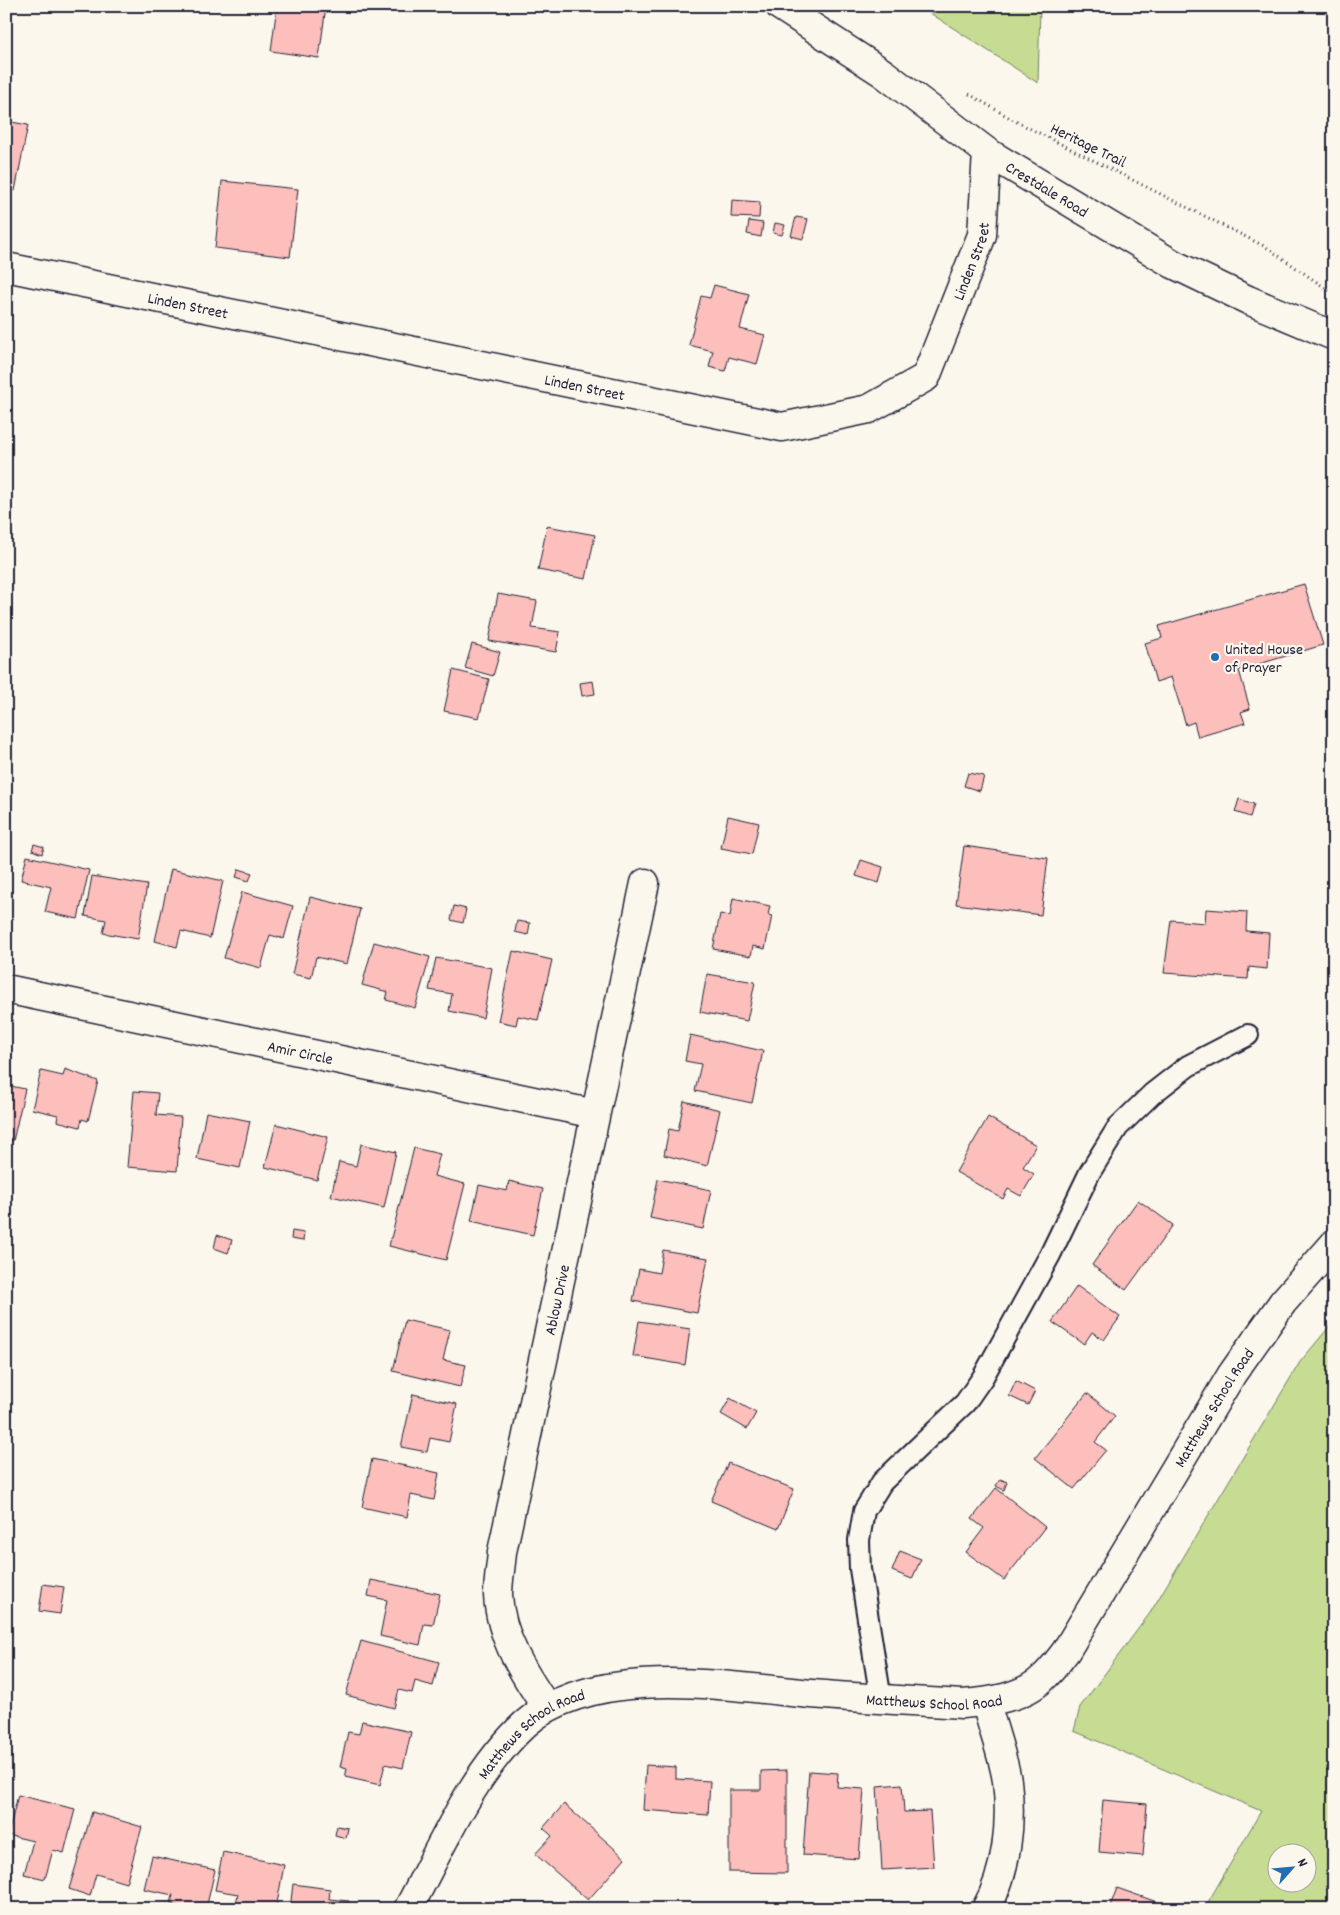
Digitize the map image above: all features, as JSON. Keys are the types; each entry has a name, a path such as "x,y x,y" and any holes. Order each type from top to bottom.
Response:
{"street":[{"name":"Crestdale Road","path":"780,6 883,73 987,152 1173,264 1248,300 1334,336"},
{"name":"Linden Street","path":"6,267 782,427 869,410 926,377 982,235 987,152"},
{"name":"Ablow Drive","path":"547,1708 525,1675 511,1647 503,1621 498,1594 502,1552 646,883"},
{"name":"Amir Circle","path":"6,989 462,1084 595,1114"},
{"name":"Matthews School Road","path":"408,1909 464,1804 503,1746 526,1723 547,1708 578,1694 675,1682 881,1700 962,1704 986,1702 1030,1689 1043,1678 1066,1651 1232,1374 1283,1302 1334,1244"},
{"path":"986,1702 1007,1780 1008,1810 1006,1849 997,1889 986,1909"}],"lane":[{"path":"881,1700 860,1569 859,1540 864,1511 882,1482 965,1403 983,1377 1050,1255 1090,1172 1118,1127 1152,1094 1188,1066 1248,1035"}],"path":[{"name":"Heritage Trail","path":"965,92 1017,122 1266,247 1334,294"}],"green space":[{"path":"919,6 1040,6 1038,83"},
{"path":"1334,1321 1334,1909 1204,1909 1261,1811 1074,1731 1080,1707 1150,1613 1300,1362"}],"building":[{"path":"277,6 326,6 319,58 271,51"},
{"path":"6,121 28,125 15,191 6,189"},
{"path":"222,181 298,189 290,257 215,248"},
{"path":"732,200 760,202 759,218 731,217"},
{"path":"796,217 808,219 803,239 791,236"},
{"path":"749,221 763,223 761,237 747,234"},
{"path":"775,223 785,225 782,235 773,233"},
{"path":"714,285 749,294 740,329 765,335 757,364 729,357 725,371 709,367 713,351 689,345 701,296 710,298"},
{"path":"547,526 595,535 586,579 538,570"},
{"name":"United House of Prayer","path":"1304,584 1323,645 1239,670 1250,709 1241,712 1245,723 1198,737 1194,722 1186,725 1171,677 1156,682 1145,643 1162,638 1159,626"},
{"path":"498,594 537,601 532,628 560,632 556,652 489,641"},
{"path":"472,644 500,652 493,676 465,668"},
{"path":"453,670 489,679 479,718 444,711"},
{"path":"593,681 595,694 582,696 580,683"},
{"path":"968,773 984,776 980,791 964,786"},
{"path":"1239,799 1254,804 1250,817 1235,812"},
{"path":"728,816 759,823 752,854 721,848"},
{"path":"34,844 44,847 42,854 32,850"},
{"path":"964,846 1048,858 1041,915 956,904"},
{"path":"27,856 89,870 78,919 45,912 51,887 21,880"},
{"path":"861,860 883,867 879,883 856,876"},
{"path":"171,869 223,881 210,938 181,931 177,947 155,941"},
{"path":"239,869 252,873 249,881 236,877"},
{"path":"92,876 147,885 138,939 103,933 106,920 85,916"},
{"path":"242,892 293,906 284,939 270,935 261,968 224,958"},
{"path":"310,897 360,909 347,964 316,957 311,978 292,974"},
{"path":"733,898 770,906 768,915 772,916 765,949 753,946 751,956 713,949 720,914 730,916"},
{"path":"454,906 466,909 463,923 451,920"},
{"path":"1206,909 1247,912 1246,931 1269,933 1267,969 1249,967 1248,979 1164,973 1171,920 1205,923"},
{"path":"517,921 530,923 528,935 515,932"},
{"path":"374,942 430,957 415,1008 386,1000 388,992 362,985"},
{"path":"513,951 552,960 538,1020 518,1016 516,1025 498,1021"},
{"path":"436,958 492,968 483,1018 449,1011 452,994 429,990"},
{"path":"707,974 755,982 747,1021 700,1012"},
{"path":"690,1035 763,1051 752,1103 695,1091 701,1064 685,1061"},
{"path":"65,1069 98,1081 88,1121 82,1119 80,1127 57,1121 58,1115 32,1109 41,1071 63,1076"},
{"path":"6,1085 25,1089 13,1141 6,1140"},
{"path":"134,1091 158,1093 156,1115 181,1117 177,1171 127,1167"},
{"path":"684,1101 720,1110 707,1166 664,1155 669,1129 678,1131"},
{"path":"206,1112 250,1121 240,1168 197,1159"},
{"path":"988,1117 1036,1145 1023,1167 1034,1174 1021,1196 1008,1189 1003,1199 956,1172"},
{"path":"276,1124 328,1137 317,1180 265,1167"},
{"path":"361,1144 396,1152 384,1208 331,1196 339,1162 356,1166"},
{"path":"414,1148 440,1154 434,1176 465,1184 446,1260 389,1246"},
{"path":"658,1179 711,1190 703,1229 650,1218"},
{"path":"509,1181 543,1189 533,1235 471,1221 479,1185 507,1191"},
{"path":"1138,1200 1173,1225 1126,1290 1092,1265"},
{"path":"292,1231 304,1233 303,1241 291,1239"},
{"path":"217,1235 232,1240 228,1253 214,1248"},
{"path":"663,1250 708,1258 697,1313 633,1301 639,1269 659,1273"},
{"path":"1077,1286 1120,1317 1104,1340 1092,1332 1084,1344 1052,1322"},
{"path":"405,1320 450,1330 443,1360 466,1365 460,1387 393,1371"},
{"path":"639,1321 690,1329 685,1365 633,1356"},
{"path":"1016,1381 1035,1391 1028,1405 1009,1396"},
{"path":"1087,1393 1115,1416 1095,1442 1106,1450 1074,1489 1035,1458"},
{"path":"413,1394 457,1404 449,1442 430,1438 427,1452 401,1447"},
{"path":"730,1398 756,1413 747,1429 721,1414"},
{"path":"372,1459 439,1473 434,1500 411,1495 407,1517 362,1507"},
{"path":"728,1463 794,1489 778,1529 711,1501"},
{"path":"1000,1479 1007,1482 1004,1490 996,1486"},
{"path":"996,1488 1045,1527 1004,1580 966,1552 984,1528 972,1519"},
{"path":"900,1551 921,1559 912,1579 892,1571"},
{"path":"371,1580 440,1594 433,1625 424,1624 420,1645 380,1636 387,1600 368,1596"},
{"path":"43,1584 64,1587 60,1614 39,1611"},
{"path":"361,1641 439,1662 433,1686 415,1681 412,1693 399,1690 394,1708 346,1695"},
{"path":"362,1721 411,1732 403,1768 385,1764 380,1785 345,1777 347,1769 340,1767 348,1732 359,1734"},
{"path":"646,1765 676,1767 676,1779 710,1781 708,1815 643,1810"},
{"path":"787,1770 787,1873 729,1872 729,1790 761,1790 761,1771"},
{"path":"809,1771 838,1773 837,1787 864,1789 859,1859 803,1855"},
{"path":"902,1784 904,1812 930,1811 934,1867 882,1870 877,1786"},
{"path":"18,1795 75,1809 64,1853 53,1850 45,1879 24,1874 33,1841 8,1835"},
{"path":"1103,1800 1147,1804 1143,1856 1099,1852"},
{"path":"564,1804 625,1858 588,1900 535,1854 552,1836 543,1828"},
{"path":"92,1812 142,1827 126,1883 96,1874 90,1896 69,1889"},
{"path":"337,1826 348,1828 346,1838 335,1835"},
{"path":"223,1852 284,1865 276,1909 235,1909 238,1894 215,1890"},
{"path":"152,1856 215,1870 206,1909 190,1909 171,1904 173,1895 144,1889"},
{"path":"293,1884 330,1889 329,1899 349,1901 348,1909 290,1909"},
{"path":"1117,1888 1177,1909 1109,1909"}],"place":[{"name":"United House of Prayer","path":"1215,657"}]}
